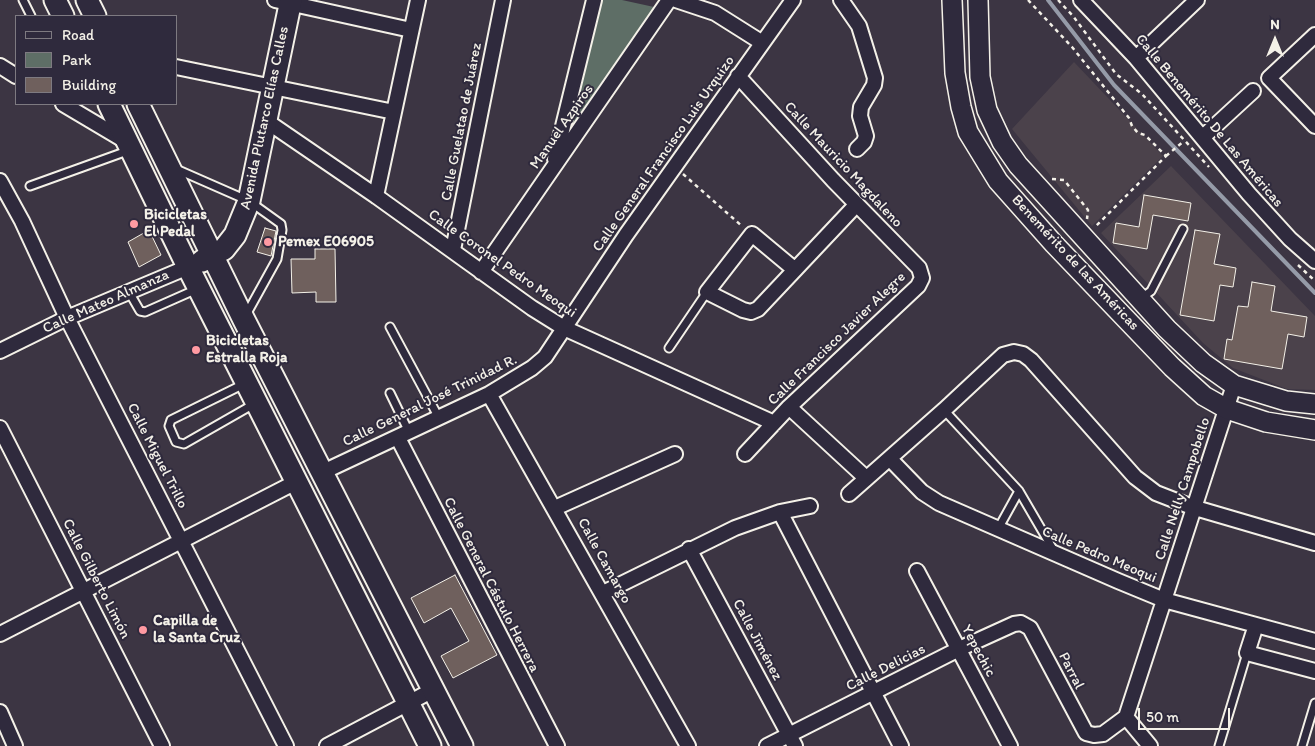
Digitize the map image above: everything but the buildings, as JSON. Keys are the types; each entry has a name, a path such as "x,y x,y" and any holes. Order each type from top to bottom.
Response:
{"main road":[{"path":"54,0 62,15"},
{"path":"87,0 94,15"},
{"name":"Avenida Plutarco Elías Calles","path":"213,256 224,249 235,235 249,201 272,87 286,1"},
{"path":"110,105 188,267 430,746"},
{"path":"138,105 244,320 462,746"},
{"name":"Calle Mateo Almanza","path":"188,267 213,256"}],"street":[{"path":"376,196 418,0"},
{"name":"Calle Guelatao de Juárez","path":"453,250 503,0"},
{"path":"552,168 594,0"},
{"name":"Manuel Azpiros","path":"481,272 669,0"},
{"path":"676,0 728,19 761,42"},
{"name":"Calle General Francisco Luis Urquizo","path":"564,328 626,235 675,168 761,42 793,0"},
{"path":"841,0 859,26 874,78 874,85 861,107 860,116 866,136 864,142 857,149"},
{"name":"Benemérito de las Américas","path":"952,0 955,72 961,107 968,132 998,181 1054,244 1172,367 1204,396 1227,409 1266,422 1315,430"},
{"name":"Benemérito de las Américas","path":"978,0 980,77 987,110 1002,142 1018,165 1167,329 1202,362 1234,385 1286,401 1315,404"},
{"name":"Calle Benemérito De Las Américas","path":"1080,0 1136,58 1249,194 1290,239 1314,258"},
{"path":"1136,58 1197,0"},
{"path":"286,1 411,30"},
{"path":"1315,34 1269,78 1315,126"},
{"path":"0,66 15,75"},
{"path":"178,67 394,112"},
{"name":"Calle Mauricio Magdaleno","path":"738,76 918,268 922,278"},
{"path":"1203,137 1253,91"},
{"path":"65,105 131,146"},
{"name":"Calle Coronel Pedro Meoqui","path":"265,120 564,328 774,423"},
{"path":"998,181 1018,165"},
{"name":"Calle Miguel Trillo","path":"0,181 22,221 67,318 286,746"},
{"path":"794,269 752,234 707,292 743,310 755,311 857,204"},
{"name":"Calle Mateo Almanza","path":"0,351 67,318 188,267"},
{"name":"Calle Francisco Javier Alegre","path":"745,454 774,423 918,286 922,278"},
{"name":"Calle General José Trinidad R.","path":"323,472 489,394 532,368 545,357 564,328"},
{"path":"849,494 1003,355 1014,352 1023,354 1031,360 1135,477 1156,493 1192,507 1315,543"},
{"name":"Calle Nelly Campobello","path":"1126,717 1192,507 1234,385"},
{"name":"Calle Camargo","path":"489,394 688,746"},
{"path":"790,408 866,478"},
{"name":"Calle Gilberto Limón","path":"0,428 85,591 162,746"},
{"name":"Calle General Cástulo Herrera","path":"404,435 556,746"},
{"path":"555,508 675,454"},
{"name":"Calle Pedro Meoqui","path":"890,459 922,492 939,503 1056,554 1164,600 1315,641"},
{"path":"0,634 183,542 296,482"},
{"path":"603,593 689,549 780,512 810,506"},
{"path":"780,512 900,746"},
{"name":"Calle Jiménez","path":"689,549 792,741"},
{"name":"Yepechic","path":"918,571 1010,746"},
{"name":"Calle Delicias","path":"766,746 792,741 873,693 959,649 1014,624 1021,623"},
{"name":"Parral","path":"1021,623 1030,628 1082,729 1090,735 1103,734 1126,717"},
{"path":"1256,625 1247,653 1315,671"},
{"path":"327,746 433,690"},
{"path":"0,712 14,746"},
{"path":"1126,717 1150,746"}],"lane":[{"path":"23,0 30,15"},
{"path":"30,186 131,146"},
{"path":"168,166 249,201 277,220 282,230 277,259 244,320"},
{"path":"1140,299 1151,292 1183,229"},
{"path":"129,292 140,311 145,312 199,288"},
{"path":"669,348 707,292"},
{"path":"390,327 439,418"},
{"path":"247,382 171,420 169,426 176,442 184,444 257,402"},
{"path":"390,393 404,435"},
{"path":"944,410 1018,491 1056,554"},
{"path":"998,529 1018,491"},
{"path":"1218,746 1247,653"},
{"path":"1302,746 1315,703"}],"path":[{"path":"1028,0 1046,17 1072,47 1129,118 1132,126 1138,133 1145,136 1166,156"},
{"path":"1058,0 1116,74 1142,94 1213,172"},
{"path":"1091,230 1166,156 1184,141"},
{"path":"675,168 752,234"},
{"path":"1050,179 1064,180 1088,210 1086,225"},
{"path":"1296,263 1315,281"}],"shaded area":[{"path":"1074,62 1163,156 1092,226 1012,129"},
{"path":"1171,166 1315,316 1315,390 1287,389 1233,368 1203,343 1101,233"}],"green space":[{"path":"599,0 622,0 654,7 571,127"}],"waterway":[{"path":"1048,0 1114,85 1315,293"}],"place":[{"name":"Bicicletas El Pedal","path":"134,224"},
{"name":"Pemex E06905","path":"268,242"},
{"name":"Bicicletas Estralla Roja","path":"196,350"},
{"name":"Capilla de la Santa Cruz","path":"143,630"}]}
